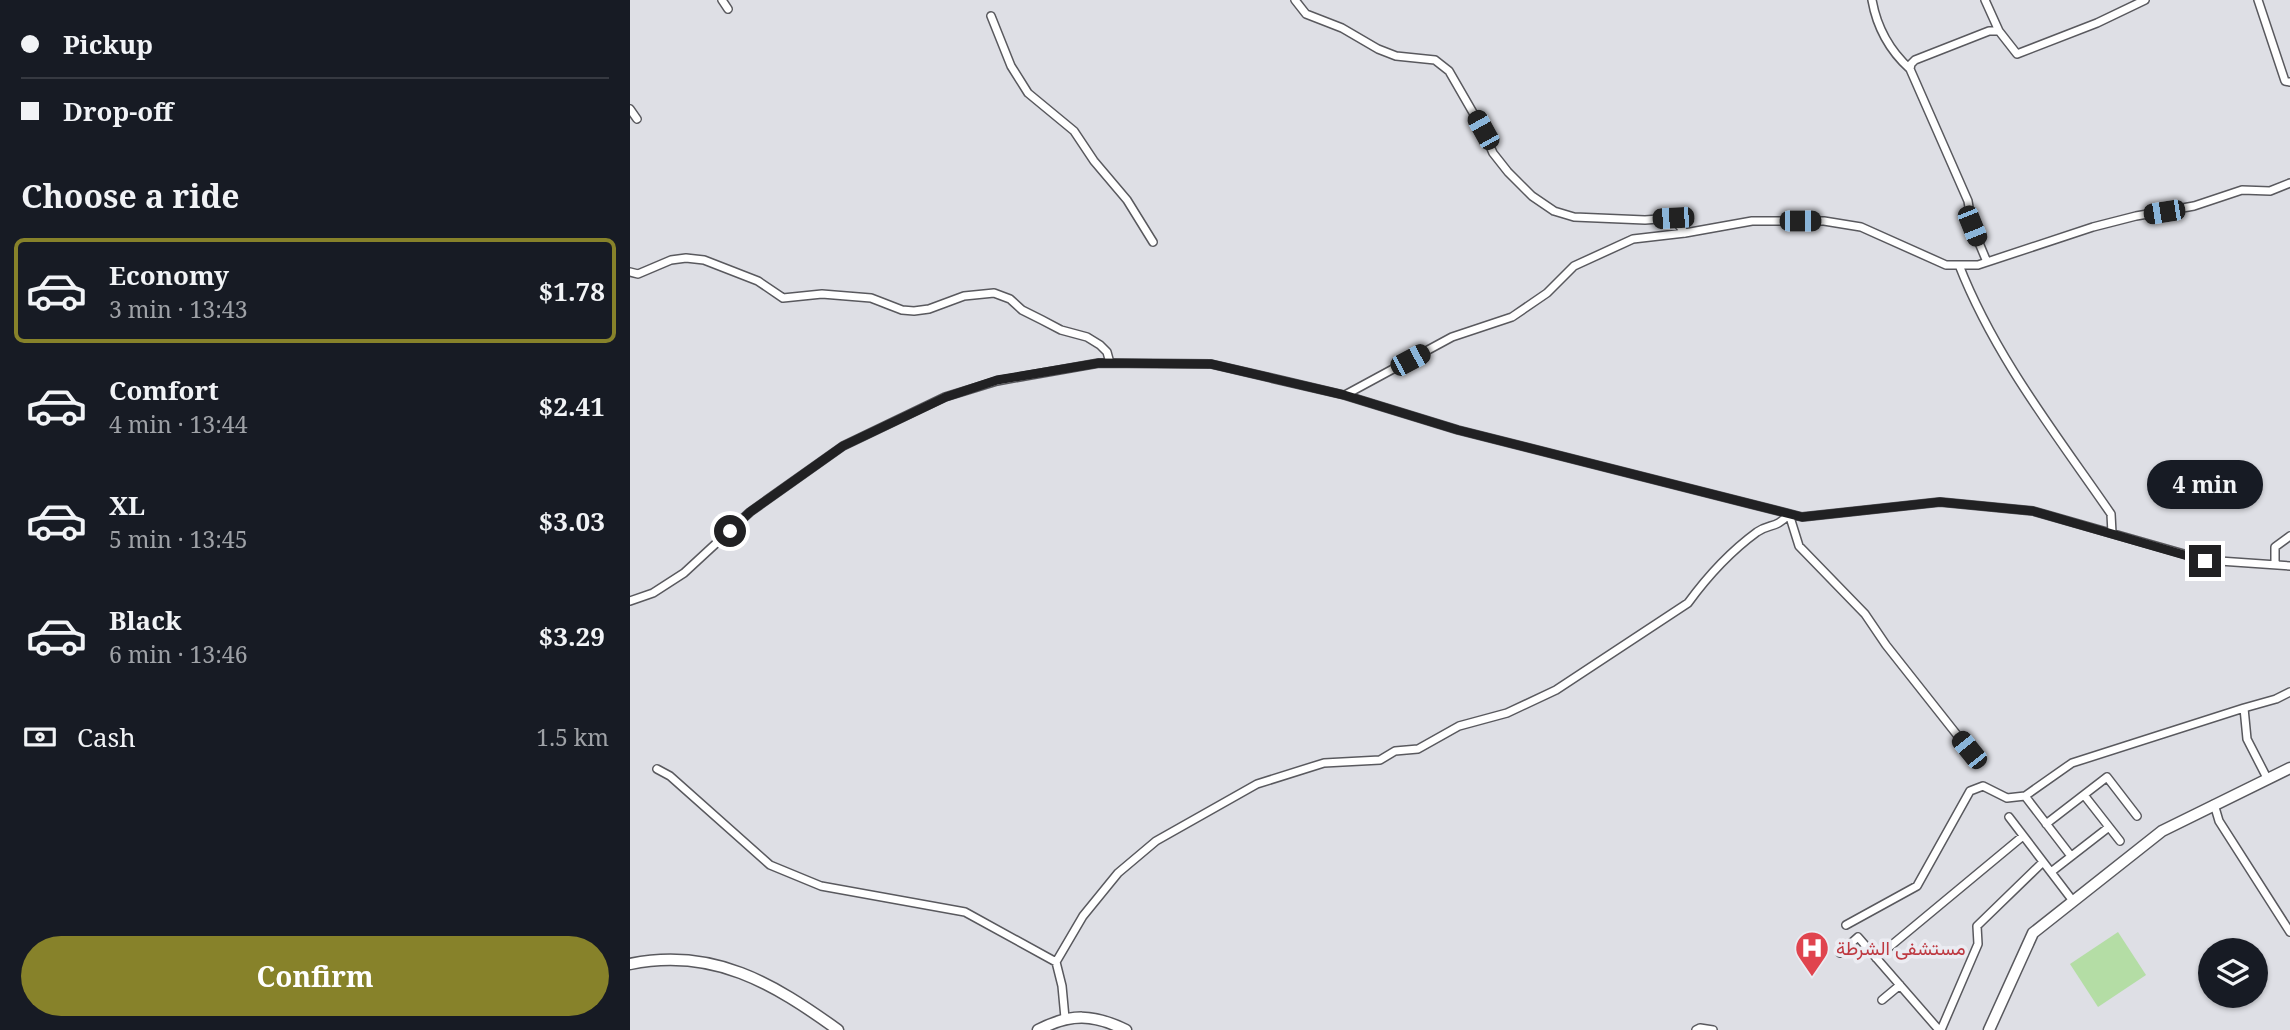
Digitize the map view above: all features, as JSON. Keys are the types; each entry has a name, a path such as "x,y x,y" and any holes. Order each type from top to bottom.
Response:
{"street":[{"path":"722,0 727,9"},
{"path":"1295,0 1306,14 1342,28 1378,49 1396,56 1435,60 1449,71 1493,153 1532,196 1555,211 1574,217 1645,220 1673,218 1685,233"},
{"path":"1871,0 1879,28 1889,45 1910,69 1968,201 1972,226 1987,262"},
{"path":"1985,0 1998,31 2018,54 2097,23 2145,0"},
{"path":"2258,0 2285,81 2290,82"},
{"path":"991,16 1011,66 1028,93 1074,131 1127,200 1153,242"},
{"path":"1910,69 1915,60 1989,31 1998,31"},
{"path":"630,109 636,119"},
{"path":"1344,395 1452,337 1512,317 1547,293 1574,266 1633,239 1752,221 1824,221 1861,227 1946,265 1978,265 2093,227 2194,206 2242,190 2270,191 2290,183"},
{"path":"630,272 638,274 671,260 704,260 758,281 783,298 814,294 871,298 914,312 964,296 994,293 1010,299 1022,310 1042,320 1100,345 1107,352 1110,363"},
{"path":"1959,265 1974,302 2007,362 2111,514 2112,533"},
{"path":"630,601 653,593 684,573 750,512 843,446 946,397 997,380 1099,363 1211,364 1344,395 1458,430 1802,517 1940,502 2033,511 2205,561 2290,566"},
{"path":"1789,514 1799,546 1865,614 1886,645 1969,750"},
{"path":"1065,1018 1062,986 1056,962 1083,916 1118,873 1156,841 1257,784 1324,763 1380,760 1395,751 1418,749 1459,726 1507,713 1556,690 1688,603 1702,584 1759,530 1780,524 1789,514"},
{"path":"2275,564 2275,547 2290,536"},
{"path":"1846,925 1917,886 1970,790 1983,786 2007,798 2025,796 2072,763 2276,699 2290,692"},
{"path":"2244,708 2247,739 2267,778"},
{"path":"1989,1030 2034,933 2162,831 2214,803 2290,768"},
{"path":"657,769 670,776 770,865 821,886 965,912 1056,962"},
{"path":"2046,824 2108,777 2137,816"},
{"path":"2084,795 2120,841"},
{"path":"2025,796 2071,856"},
{"path":"2214,803 2219,821 2290,932"},
{"path":"2009,817 2073,901"},
{"path":"2050,872 2109,827"},
{"path":"1876,958 2023,836"},
{"path":"1840,953 1858,937 1940,1030 1978,944 1977,926 2043,862"},
{"path":"630,964 695,960 743,974 778,989 838,1030"},
{"path":"1882,1000 1900,985"},
{"path":"1038,1030 1065,1018 1082,1016 1126,1030"},
{"path":"1696,1030 1713,1030"}],"green space":[{"path":"2118,932 2146,975 2098,1007 2070,964"}],"place":[{"name":"مستشفى الشرطة","path":"1812,978"}],"route":[{"path":"730,531 750,512 843,446 946,397 997,380 1099,363 1211,364 1344,395 1458,430 1802,517 1940,502 2033,511 2205,561"}]}
